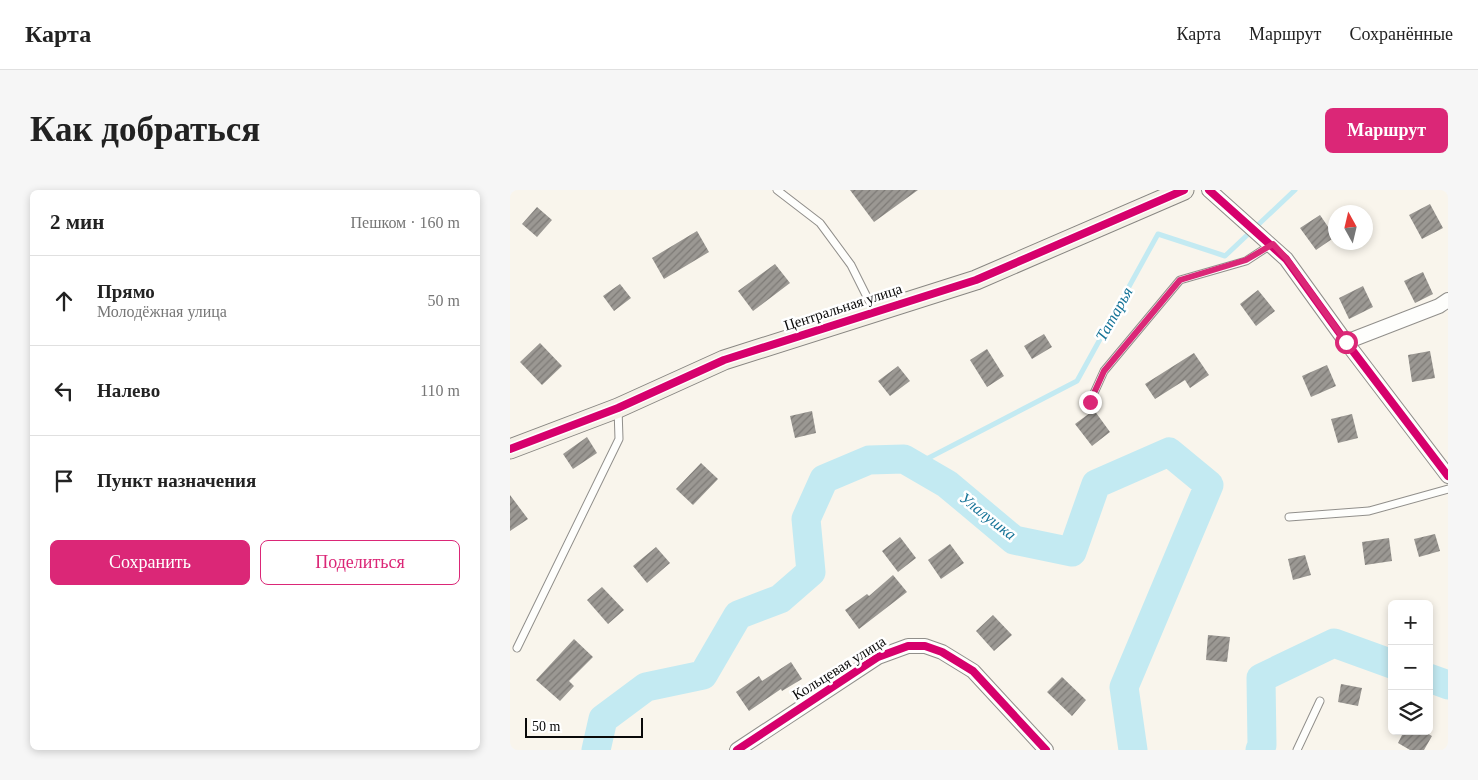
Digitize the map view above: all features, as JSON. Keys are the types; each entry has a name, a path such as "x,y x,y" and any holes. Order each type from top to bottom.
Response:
{"street":[{"path":"1209,190 1286,258 1346,342 1448,476"},
{"name":"Центральная улица","path":"510,449 618,408 724,360 976,280 1169,192"},
{"path":"1346,342 1439,306 1448,300"},
{"name":"Кольцевая улица","path":"737,750 878,657 908,646 925,646 942,652 973,672 1046,750"}],"lane":[{"path":"777,190 820,223 851,265 874,312"},
{"path":"1090,402 1104,371 1180,280 1246,260 1269,241"},
{"path":"517,648 619,439 618,408"},
{"path":"1289,517 1370,511 1448,489"},
{"path":"1296,750 1320,701"}],"building":[{"path":"850,190 918,190 874,222"},
{"path":"1430,204 1443,228 1422,239 1409,215"},
{"path":"537,207 552,220 537,237 522,224"},
{"path":"1320,215 1328,227 1328,242 1316,250 1300,228"},
{"path":"697,231 709,252 664,279 652,258"},
{"path":"775,264 790,283 753,311 738,291"},
{"path":"1423,272 1433,294 1415,303 1404,281"},
{"path":"620,284 631,298 614,311 603,296"},
{"path":"1363,286 1373,307 1349,319 1339,298"},
{"path":"1258,290 1275,311 1256,326 1240,304"},
{"path":"1044,334 1052,347 1032,359 1024,346"},
{"path":"540,343 562,366 542,385 520,362"},
{"path":"987,349 1004,376 987,387 970,360"},
{"path":"1430,351 1435,378 1412,382 1408,355"},
{"path":"1194,353 1209,375 1190,388 1185,380 1155,399 1145,384"},
{"path":"1327,365 1336,386 1311,397 1302,376"},
{"path":"898,366 910,381 890,396 878,381"},
{"path":"1094,410 1110,432 1092,446 1075,424"},
{"path":"812,411 816,433 795,438 790,416"},
{"path":"1352,414 1358,438 1338,443 1331,419"},
{"path":"587,437 597,453 573,469 563,454"},
{"path":"701,463 718,479 693,505 676,489"},
{"path":"510,495 528,519 510,531"},
{"path":"1435,534 1440,551 1419,557 1414,539"},
{"path":"900,537 916,558 898,572 882,551"},
{"path":"1389,538 1392,561 1365,565 1362,542"},
{"path":"950,544 964,563 941,579 928,560"},
{"path":"656,547 670,563 647,583 633,566"},
{"path":"1305,555 1311,575 1293,580 1288,559"},
{"path":"893,575 907,592 859,629 845,610 867,594 869,596"},
{"path":"602,587 624,610 608,624 587,600"},
{"path":"993,615 1012,635 994,651 976,631"},
{"path":"1208,635 1230,637 1227,662 1206,660"},
{"path":"574,639 593,657 569,681 574,686 560,701 536,680"},
{"path":"791,662 802,679 782,691 781,689 749,711 736,692 759,676 762,681"},
{"path":"1062,677 1086,700 1072,716 1047,692"},
{"path":"1341,684 1362,688 1358,706 1338,702"},
{"path":"1402,735 1432,736 1424,750 1410,750 1398,743"}],"waterway":[{"name":"Татарья","path":"915,465 1077,381 1158,234 1225,256 1295,190"},
{"name":"Улалушка","path":"596,750 603,719 646,687 703,675 738,615 780,599 811,572 806,519 824,479 869,460 904,459 947,484 1014,540 1072,552 1096,484 1169,452 1209,485 1124,687 1133,750"},
{"name":"Улалушка","path":"1260,750 1262,745 1261,678 1334,643 1388,663"},
{"name":"Улалушка","path":"1433,679 1448,685"}],"cycle path":[{"path":"510,449 618,408 724,360 976,280 1184,190"},
{"path":"1209,190 1286,259 1346,342 1448,476"},
{"path":"737,750 878,657 908,646 925,646 942,652 973,671 1046,750"}],"route":[{"path":"1090,402 1104,371 1180,280 1246,260 1273,244 1286,258 1346,342"}]}
